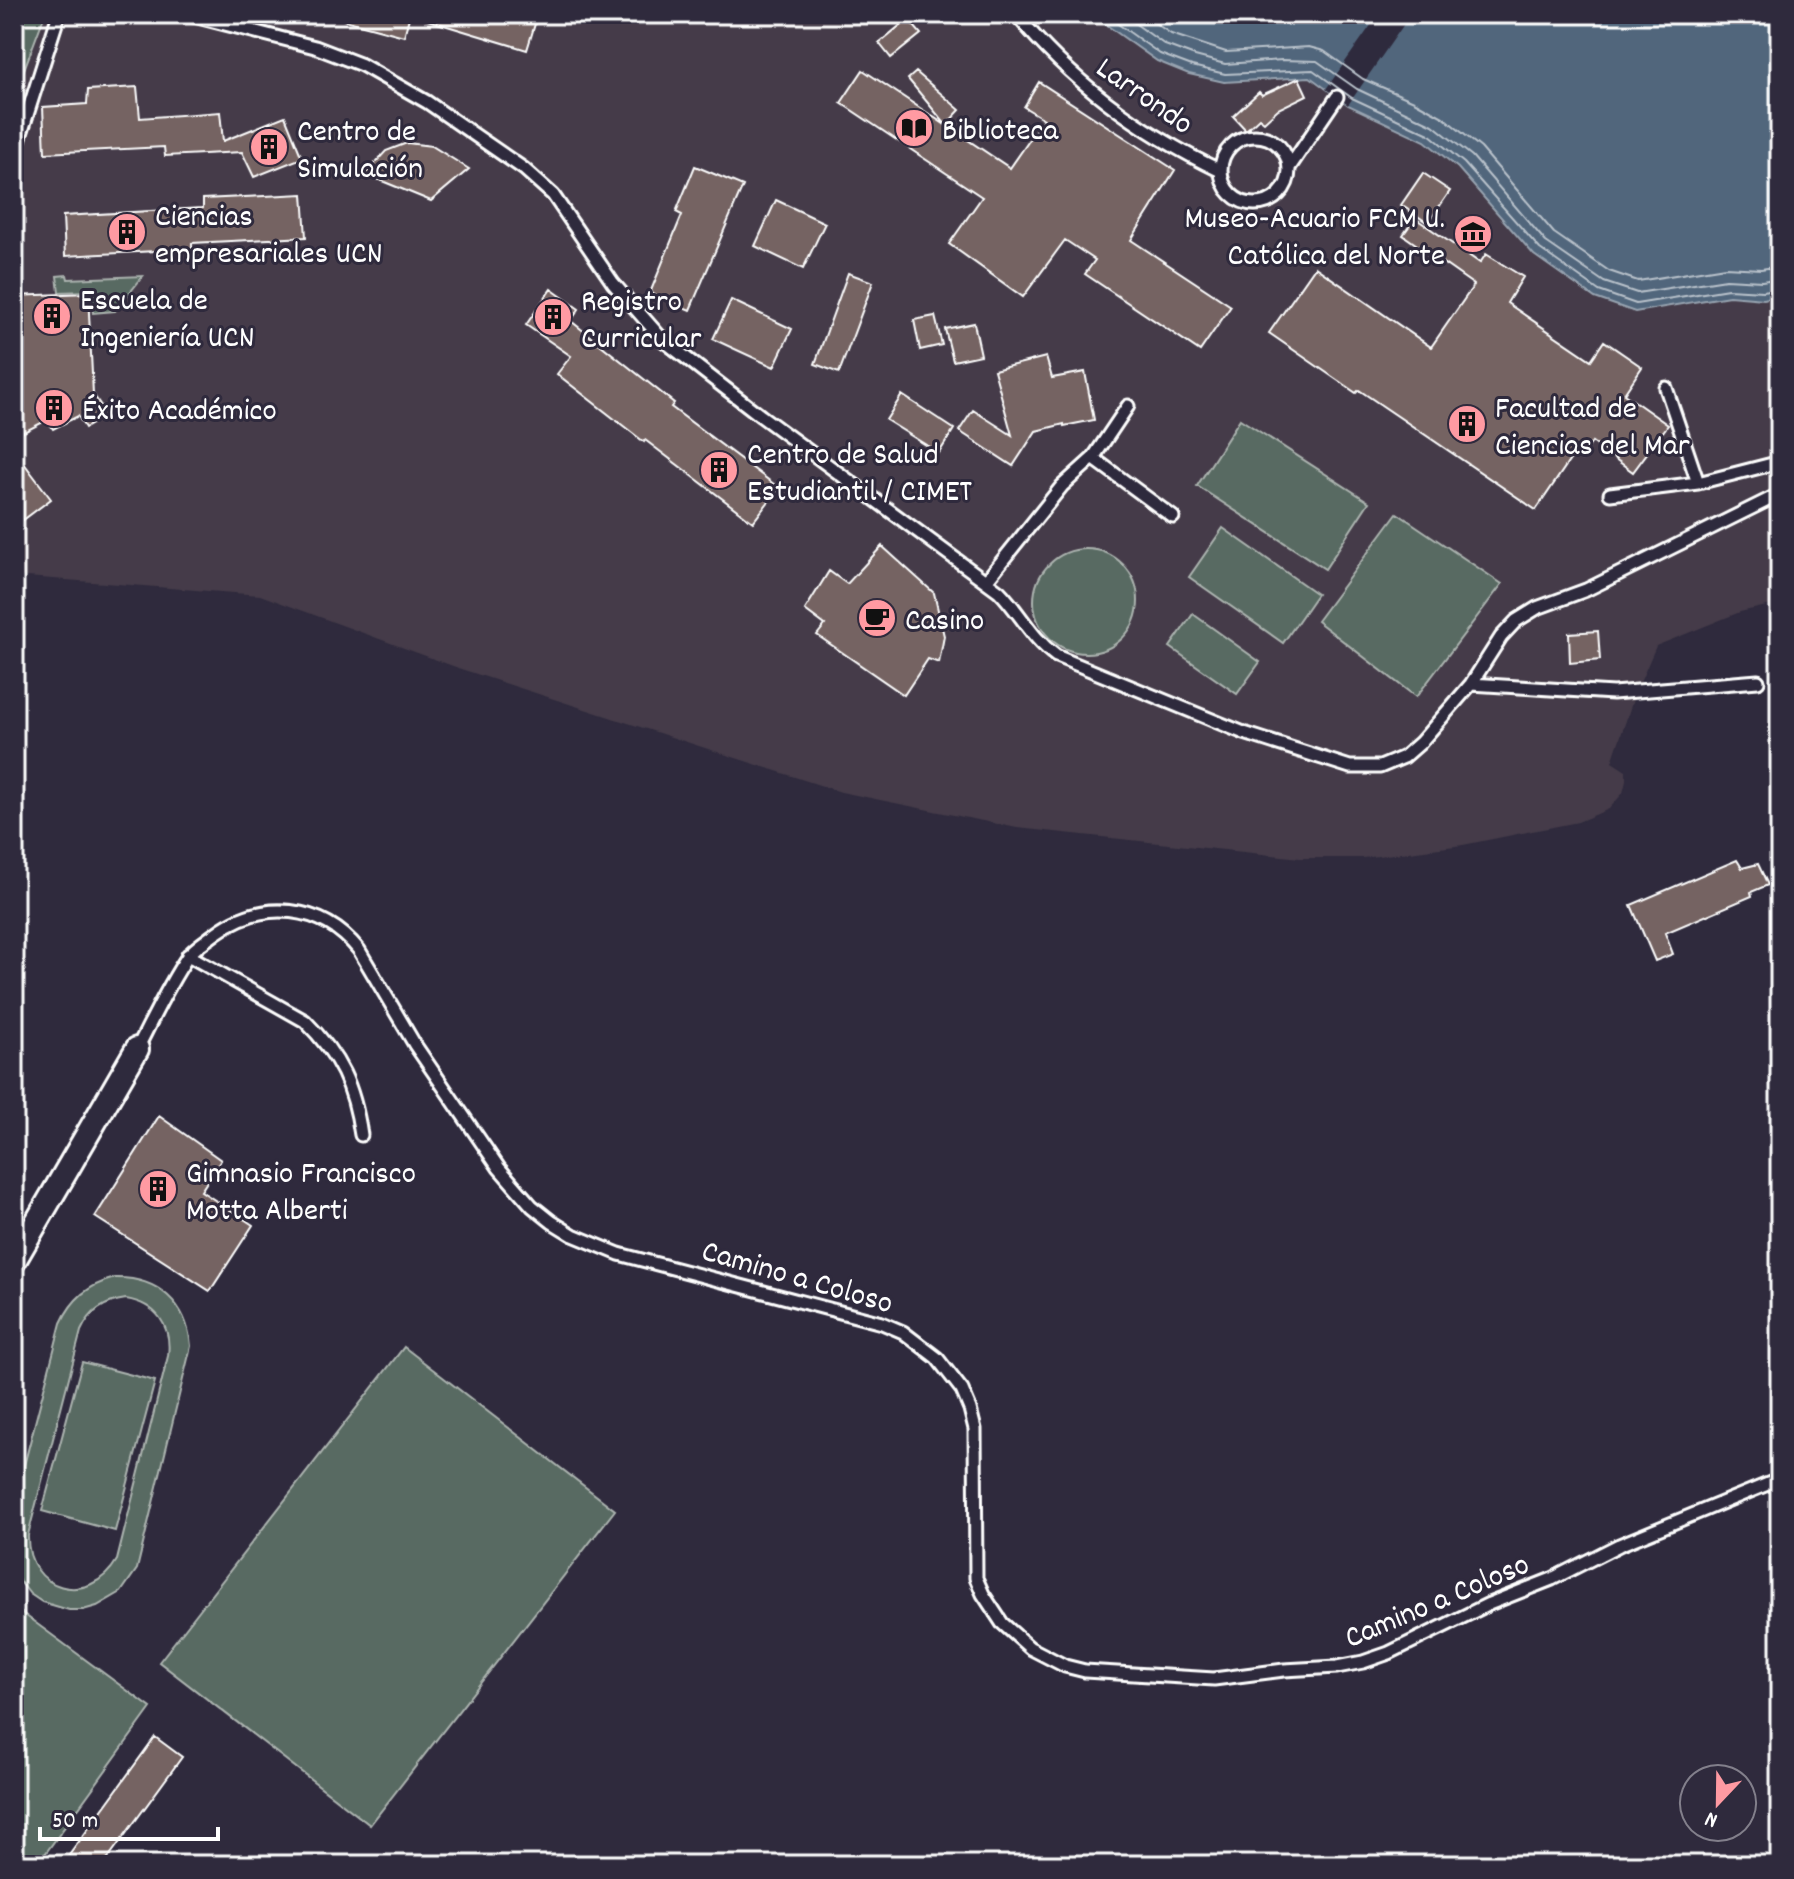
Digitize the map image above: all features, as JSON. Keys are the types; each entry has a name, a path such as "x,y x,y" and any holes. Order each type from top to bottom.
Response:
{"street":[{"path":"14,1261 137,1049"}],"lane":[{"path":"14,156 59,14"},
{"path":"186,14 315,47 362,65 427,102 524,169 553,195 613,283 663,340 986,581 1010,602 1034,638 1068,663 1244,733 1350,767 1380,767 1404,757 1420,743 1471,684 1501,637 1516,621 1537,608 1586,590 1780,494"},
{"name":"Larrondo","path":"1016,14 1065,67 1121,114 1186,154 1221,171"},
{"path":"1289,168 1337,97"},
{"path":"1249,136 1274,142 1286,156 1289,168 1287,182 1281,192 1259,204 1244,202 1234,196 1221,171 1229,148 1249,136"},
{"path":"1666,388 1698,483"},
{"path":"986,581 1062,486 1093,458 1128,406"},
{"path":"1093,458 1173,517"},
{"path":"1610,494 1698,483 1780,462"},
{"path":"1471,684 1613,693 1758,681"},
{"name":"Camino a Coloso","path":"137,1049 188,955 234,920 285,910 324,920 349,938 359,950 415,1045 499,1168 523,1197 552,1222 573,1235 619,1254 882,1323 922,1344 944,1365 962,1390 975,1429 976,1578 991,1609 1014,1636 1065,1666 1104,1673 1214,1679 1363,1662 1389,1653 1489,1604 1552,1579 1619,1545 1780,1479"},
{"path":"188,955 305,1021 319,1035 333,1052 351,1085 361,1135"}],"shaded area":[{"path":"14,14 1091,14 1157,61 1189,74 1224,82 1310,77 1348,105 1425,141 1458,168 1492,204 1729,296 1764,299 1780,295 1780,603 1740,612 1656,646 1635,694 1612,762 1626,771 1626,781 1623,793 1609,809 1578,822 1463,845 1363,858 1300,858 1017,828 841,792 461,669 260,595 14,576"}],"green space":[{"path":"14,14 45,14 14,96 14,52 21,42 14,35"},
{"path":"67,275 68,279 143,276 115,311 93,313 91,291 59,292 57,276"},
{"path":"1240,419 1369,502 1325,569 1197,486"},
{"path":"1397,513 1502,584 1416,697 1317,621"},
{"path":"1223,528 1317,594 1283,643 1189,577"},
{"path":"1086,549 1106,553 1123,564 1134,581 1138,601 1134,621 1123,638 1106,649 1086,653 1066,649 1049,638 1038,621 1034,601 1038,581 1049,564 1066,553"},
{"path":"1193,614 1260,662 1237,694 1170,647"},
{"path":"115,1278 144,1282 168,1296 183,1317 191,1346 137,1569 121,1592 97,1606 69,1610 42,1602 30,1594 14,1574 14,1504 61,1323 82,1294","holes":["126,1299 137,1302 160,1318 169,1345 117,1560 105,1575 91,1584 76,1588 61,1586 48,1580 37,1569 30,1554 28,1535 81,1331 93,1313 104,1305"]},
{"path":"404,1347 615,1510 370,1825 159,1662"},
{"path":"82,1362 155,1381 115,1531 42,1511"},
{"path":"14,1607 151,1708 37,1865 14,1865"}],"water":[{"path":"1091,14 1780,14 1780,295 1764,299 1729,296 1635,312 1595,298 1534,255 1458,168 1425,141 1348,105 1310,77 1224,82 1189,74 1157,61"}],"pier":[{"path":"1379,14 1411,14 1348,105 1326,89"}],"building":[{"path":"345,14 410,14 404,36 344,20"},
{"path":"425,14 538,14 527,50 424,19"},
{"path":"908,19 921,34 891,58 879,43"},
{"path":"863,70 1010,168 1044,119 1024,107 1039,82 1175,170 1131,240 1231,306 1200,351 1085,274 1095,260 1065,240 1023,297 949,244 982,197 841,103"},
{"path":"916,72 960,110 946,125 908,79"},
{"path":"1299,78 1307,95 1278,109 1264,122 1259,118 1246,130 1233,116 1259,92 1262,95"},
{"path":"137,87 140,118 220,112 223,141 285,116 302,158 254,177 242,152 165,156 164,147 45,153 43,107 87,104 88,90"},
{"path":"407,143 432,146 469,169 431,201 365,174 386,151"},
{"path":"695,166 743,186 690,310 650,293 682,215 676,212"},
{"path":"1423,173 1450,191 1428,223 1401,205"},
{"path":"303,194 306,237 192,243 192,249 65,256 63,216 203,208 203,199"},
{"path":"776,200 825,223 803,269 755,246"},
{"path":"1415,218 1480,263 1486,254 1523,277 1507,303 1591,360 1604,341 1642,367 1624,394 1668,425 1633,472 1592,442 1581,459 1574,454 1536,510 1269,333 1315,267 1431,347 1474,285 1403,235"},
{"path":"848,273 873,282 839,373 815,364"},
{"path":"551,289 579,309 571,321 674,403 671,407 779,488 753,522 557,374 571,356 526,325"},
{"name":"Escuela de Ingeniería UCN","path":"88,293 93,394 107,415 85,428 78,416 53,429 47,420 22,433 14,420 14,296"},
{"path":"731,300 792,329 774,367 713,339"},
{"path":"935,316 942,345 920,350 914,320"},
{"path":"974,323 981,355 953,361 945,329"},
{"path":"1046,357 1052,378 1085,372 1094,420 1036,431 1013,466 959,431 973,410 1012,435 994,370"},
{"path":"902,395 954,429 939,453 886,420"},
{"path":"14,450 51,499 14,527"},
{"name":"Casino","path":"882,546 934,593 944,636 939,663 928,659 904,695 817,635 825,625 805,610 829,571 847,584"},
{"path":"1598,631 1600,660 1570,663 1569,633"},
{"path":"1737,860 1742,868 1758,864 1768,885 1751,892 1752,896 1665,933 1673,954 1655,961 1631,905"},
{"name":"Gimnasio Francisco Motta Alberti","path":"159,1116 221,1160 201,1191 253,1225 210,1291 95,1217"},
{"path":"155,1737 182,1757 103,1865 62,1865"}],"place":[{"name":"Biblioteca","path":"914,128"},
{"name":"Centro de Simulación","path":"269,147"},
{"name":"Ciencias empresariales UCN","path":"127,232"},
{"name":"Museo-Acuario FCM U. Católica del Norte","path":"1473,234"},
{"name":"Escuela de Ingeniería UCN","path":"52,316"},
{"name":"Registro Curricular","path":"553,317"},
{"name":"Éxito Académico","path":"54,408"},
{"name":"Facultad de Ciencias del Mar","path":"1467,424"},
{"name":"Centro de Salud Estudiantil / CIMET","path":"719,470"},
{"name":"Casino","path":"877,618"},
{"name":"Gimnasio Francisco Motta Alberti","path":"158,1189"}]}
